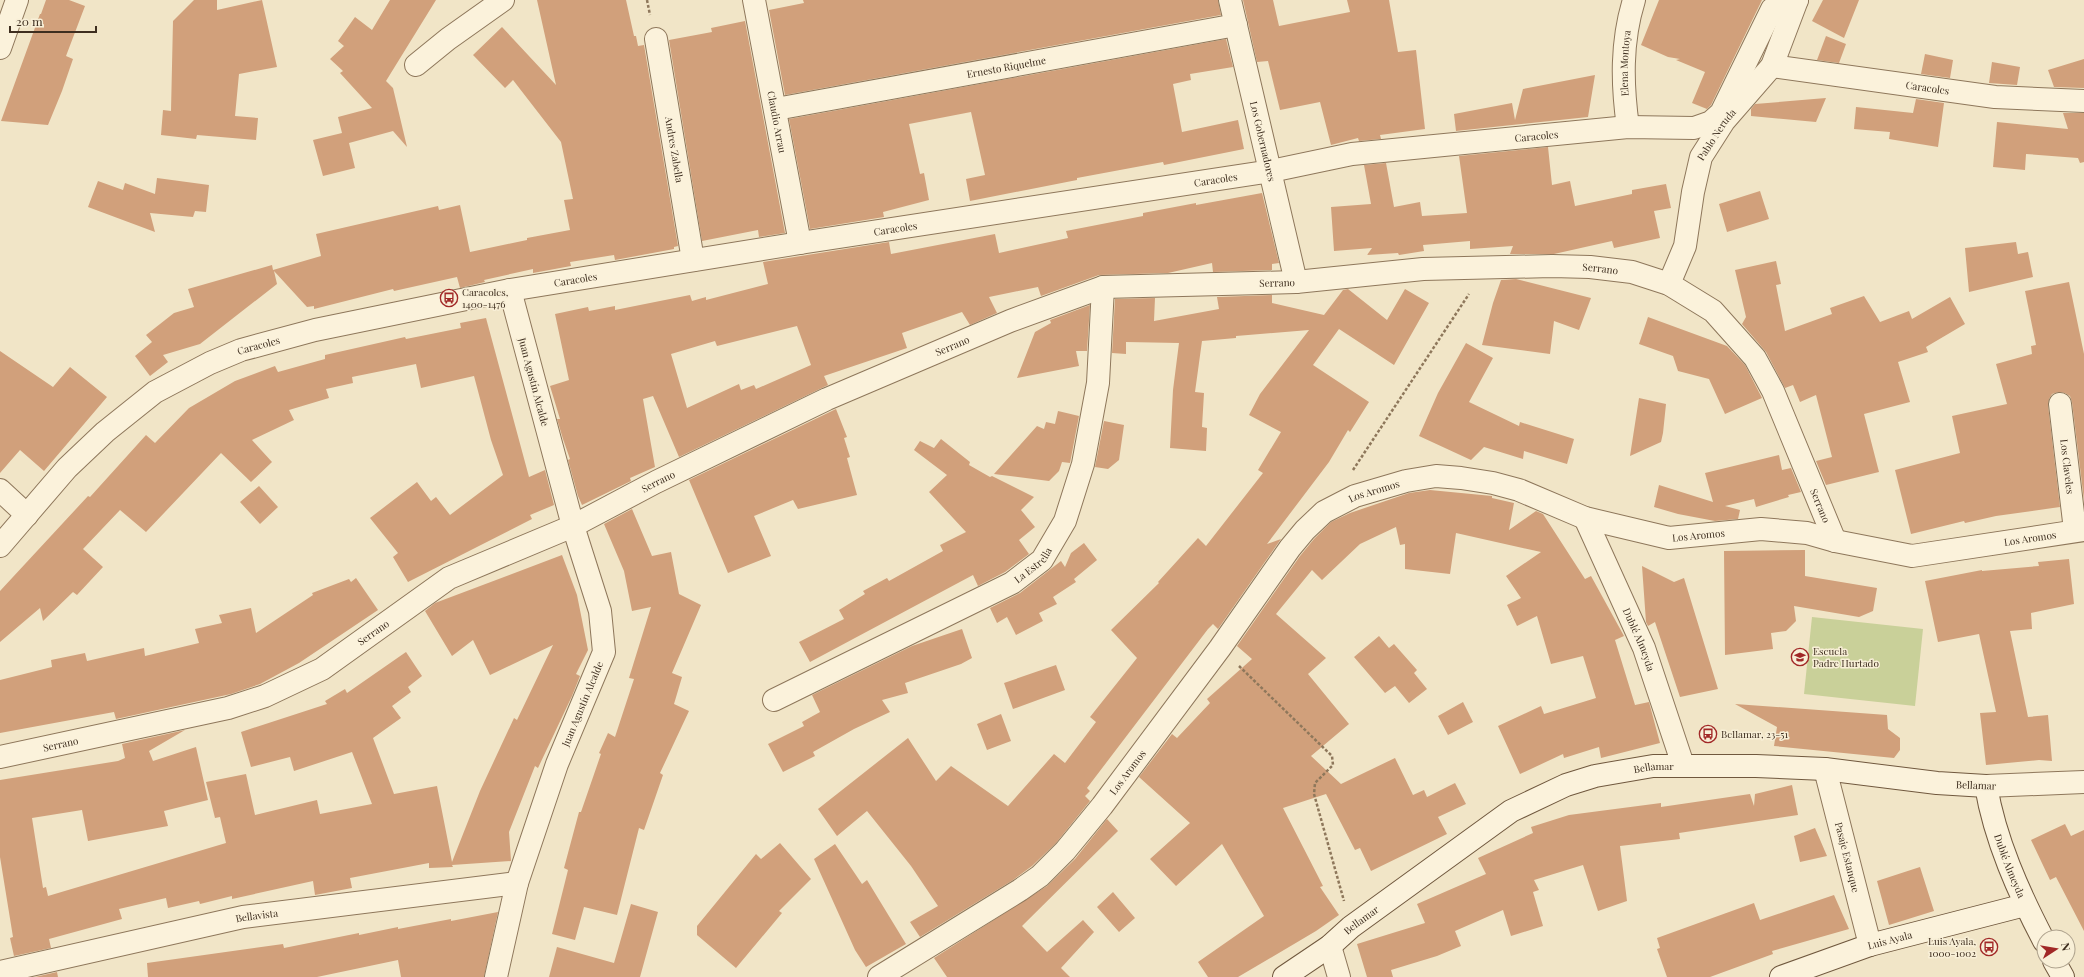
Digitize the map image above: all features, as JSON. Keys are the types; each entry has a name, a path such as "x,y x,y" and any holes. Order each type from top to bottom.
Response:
{"street":[{"path":"0,48 17,0"},
{"path":"416,65 448,39 503,0"},
{"name":"Claudio Arrau","path":"754,0 776,109 800,243"},
{"name":"Los Gobernadores","path":"1230,0 1296,282"},
{"name":"Elena Montoya","path":"1628,127 1623,66 1625,38 1634,0"},
{"name":"Caracoles","path":"0,546 67,468 105,432 155,392 210,363 241,350 315,330 510,290 800,243 1271,170 1352,154 1628,127 1694,128 1711,122 1721,113 1772,9 1787,0 1797,0"},
{"name":"Pablo Neruda","path":"1669,284 1685,246 1693,192 1701,157 1724,121 1772,66 1797,0"},
{"name":"Ernesto Riquelme","path":"776,109 1236,25"},
{"name":"Andres Zabella","path":"656,39 693,260"},
{"name":"Caracoles","path":"1772,66 1995,97 2084,101"},
{"name":"Serrano","path":"0,757 228,708 265,696 322,669 449,578 572,526 656,482 827,399 1010,321 1103,287 1296,282 1423,269 1487,267 1590,267 1632,272 1669,284 1713,311 1755,358 1773,391 1835,541"},
{"name":"La Estrella","path":"774,700 1012,583 1042,560 1065,521 1083,464 1098,383 1103,287"},
{"name":"Juan Agustín Alcalde","path":"496,977 517,883 557,764 604,652 600,611 572,526 510,290"},
{"name":"Los Claveles","path":"2060,404 2080,530"},
{"name":"Los Aromos","path":"879,977 1020,890 1040,876 1065,851 1102,806 1220,648 1290,548 1305,530 1324,512 1355,496 1406,481 1436,476 1461,478 1493,483 1519,490 1584,518 1669,538 1761,529 1807,532 1835,541 1912,556 2080,530"},
{"path":"0,490 27,515"},
{"name":"Dublé Almeyda","path":"1584,518 1644,648 1683,765"},
{"name":"Bellamar","path":"1284,977 1330,946 1351,927 1511,811 1538,797 1595,776 1646,767 1683,765 1825,769 1937,783 1986,786 2084,782"},
{"name":"Pasaje Estanque","path":"1825,769 1870,945"},
{"name":"Dublé Almeyda","path":"1986,786 1991,816 2025,905 2038,929"},
{"name":"Bellavista","path":"0,972 243,917 517,883"},
{"name":"Luis Ayala","path":"1781,977 1870,945 2025,905"},
{"path":"1330,946 1339,977"}],"path":[{"path":"1351,472 1487,267"},
{"path":"1220,648 1332,756 1333,765 1315,783 1314,794 1351,927"}],"green space":[{"path":"1812,617 1923,629 1915,706 1804,694"}],"building":[{"path":"46,0 69,0 85,6 66,56 73,59 62,91 48,125 1,121 40,14"},
{"path":"194,0 217,0 217,10 262,0 277,67 239,74 235,116 258,118 256,140 197,135 196,139 161,135 163,110 171,111 173,21"},
{"path":"390,0 436,0 386,81 393,88 407,147 393,131 349,143 355,168 323,176 313,140 342,133 338,117 372,108 340,73 343,71 330,59 344,46 338,41 355,17 372,30"},
{"path":"537,0 626,0 634,36 636,36 638,46 644,45 678,246 674,247 674,249 615,260 614,255 570,262 571,266 533,273 533,269 484,280 485,282 460,288 457,277 394,291 393,289 314,309 314,306 307,307 274,271 277,284 200,344 163,355 168,362 150,376 135,356 152,342 146,335 174,313 194,307 188,289 272,265 273,270 321,256 316,234 438,206 439,210 460,205 470,252 527,240 527,238 570,230 564,200 573,199 561,142 513,80 505,88 473,55 502,27 556,85"},
{"path":"803,0 1218,0 1221,15 785,95 769,10 804,3"},
{"path":"1243,0 1273,0 1279,26 1350,12 1347,0 1389,0 1398,52 1416,50 1425,129 1380,135 1381,139 1359,141 1358,138 1331,145 1320,102 1280,110 1268,61 1257,62"},
{"path":"1659,0 1762,0 1711,105 1707,109 1692,103 1705,72 1676,60 1680,59 1668,57 1641,45"},
{"path":"1823,0 1859,0 1844,38 1812,21"},
{"path":"745,21 785,233 759,237 758,230 702,241 669,40 712,32 711,28"},
{"path":"1826,36 1846,44 1839,63 1817,60"},
{"path":"1226,39 1233,67 1190,74 1191,80 1173,84 1182,132 1238,120 1244,149 1164,165 1163,162 1077,178 1077,180 970,201 966,179 985,175 971,112 909,124 920,174 924,173 929,200 883,212 884,217 810,229 789,119"},
{"path":"1925,54 1953,60 1950,78 1921,74"},
{"path":"2084,59 2084,88 2054,87 2048,70"},
{"path":"1992,62 2020,67 2017,85 1989,83"},
{"path":"1595,75 1588,117 1456,131 1454,114 1512,103 1515,120 1523,89"},
{"path":"1826,98 1816,122 1751,116 1751,109 1755,104"},
{"path":"1916,99 1944,103 1938,147 1889,139 1890,132 1854,129 1856,107 1913,113"},
{"path":"2063,113 2084,113 2084,162 2080,163 2078,158 2026,154 2025,170 1993,167 1997,122 2068,129"},
{"path":"1548,147 1552,185 1570,181 1575,206 1632,194 1632,190 1666,184 1671,208 1654,211 1660,238 1614,248 1612,241 1554,254 1510,254 1513,246 1470,249 1470,241 1423,245 1424,251 1399,255 1398,253 1367,255 1372,248 1334,251 1331,207 1371,204 1364,165 1386,163 1394,207 1420,202 1422,216 1467,213 1459,156"},
{"path":"157,178 209,185 206,212 195,211 193,217 150,213 155,232 88,207 98,181 123,190 125,183 155,194"},
{"path":"1760,191 1769,219 1727,232 1719,204"},
{"path":"1262,193 1279,263 1272,264 1272,270 1213,272 1212,263 1168,273 1099,275 1041,296 1038,287 989,297 997,313 970,325 962,312 902,333 907,348 824,376 828,385 679,457 653,396 643,399 655,467 630,478 631,481 582,505 568,460 570,459 557,419 560,419 550,386 569,380 555,314 588,307 589,311 615,306 615,310 690,295 692,301 706,297 706,300 768,284 763,262 889,242 891,254 995,234 999,253 1068,238 1066,231 1143,216 1143,213 1196,203 1196,205","holes":["797,326 811,365 756,389 754,385 741,390 739,384 687,408 671,354 715,341 717,346"]},
{"path":"2016,242 2018,254 2028,252 2033,277 1969,292 1965,248"},
{"path":"1776,261 1781,284 1776,285 1785,331 1832,314 1830,308 1864,296 1880,322 1909,311 1912,319 1950,297 1965,324 1926,347 1928,352 1898,362 1910,402 1864,414 1879,472 1826,485 1816,461 1832,457 1816,395 1800,402 1793,385 1785,388 1766,352 1742,324 1746,317 1735,270"},
{"path":"1516,279 1591,298 1579,330 1554,321 1550,354 1482,345 1493,303 1501,280"},
{"path":"2069,282 2084,354 2084,500 2072,402 2070,396 2065,393 2058,392 2052,394 2048,405 2060,507 1996,516 1965,523 1964,521 1911,534 1895,470 1960,453 1952,416 2007,404 1996,364 2032,354 2031,346 2036,345 2025,291"},
{"path":"1348,289 1387,320 1405,289 1429,303 1394,365 1339,329 1313,365 1369,402 1350,432 1348,430 1329,462 1267,544 1281,539 1218,629 1213,624 1208,629 1087,788 1090,791 1085,796 1090,801 1056,843 1032,866 1013,880 920,937 910,922 938,906 911,866 867,811 837,836 818,809 908,738 936,781 951,766 1008,806 1054,754 1065,763 1096,722 1090,717 1137,658 1111,630 1159,583 1158,582 1198,538 1206,546 1263,473 1258,470 1281,432 1249,415 1260,394 1309,330 1236,336 1236,338 1202,341 1195,392 1204,393 1202,427 1207,428 1206,451 1170,448 1173,390 1179,343 1126,342 1126,354 1112,353 1115,299 1155,298 1154,321 1219,309 1217,297 1272,295 1272,303 1324,315 1343,290"},
{"path":"1090,305 1087,351 1076,351 1079,366 1017,378 1035,332 1051,323 1050,320"},
{"path":"1648,317 1727,346 1745,365 1762,398 1725,414 1709,379 1678,371 1673,356 1639,344"},
{"path":"486,318 529,477 545,470 554,505 530,515 532,519 408,582 393,557 398,553 370,518 417,482 431,501 436,497 450,515 503,475 491,440 474,376 421,388 416,364 352,377 353,383 326,389 329,398 289,410 294,420 252,440 272,462 251,482 221,453 146,532 120,510 83,549 103,567 77,595 73,592 43,621 40,608 0,642 0,591 88,496 90,497 146,435 155,443 189,408 235,381 275,366 278,372 325,359 325,355 405,337 406,339 461,328 460,323"},
{"path":"1466,343 1493,358 1469,402 1519,426 1520,422 1574,439 1567,464 1524,451 1523,459 1484,447 1471,460 1419,436 1438,393"},
{"path":"0,351 53,387 70,367 107,397 44,471 20,450 0,473"},
{"path":"1639,398 1666,404 1663,433 1661,442 1630,456"},
{"path":"836,409 847,437 844,438 850,457 847,458 857,495 798,509 793,500 754,516 771,556 728,573 689,480"},
{"path":"1058,411 1079,416 1070,463 1062,462 1059,471 1049,481 994,474 1037,426 1044,429 1046,422 1055,424"},
{"path":"1104,421 1124,425 1119,460 1108,469 1095,467"},
{"path":"941,439 970,462 969,465 990,477 992,476 1034,497 1021,510 1035,527 1019,540 1029,554 1005,572 978,586 973,575 810,662 799,642 844,619 839,610 865,594 863,591 887,578 889,581 943,551 940,545 966,532 929,492 947,475 914,450 920,441 934,448"},
{"path":"1779,455 1782,470 1791,468 1801,492 1788,495 1789,497 1756,507 1754,499 1725,506 1740,510 1738,519 1715,521 1678,514 1654,507 1659,485 1713,502 1705,473"},
{"path":"259,486 278,507 260,524 240,502"},
{"path":"1430,490 1492,496 1492,498 1514,503 1509,530 1536,511 1543,514 1585,579 1591,576 1624,636 1615,640 1635,705 1649,702 1660,743 1601,758 1599,747 1564,758 1563,754 1520,774 1498,726 1541,706 1544,714 1596,698 1583,656 1551,664 1537,616 1517,626 1507,605 1521,598 1506,576 1541,552 1456,533 1450,574 1405,569 1405,544 1400,545 1396,527 1360,544 1322,580 1312,570 1276,614 1326,658 1308,674 1349,724 1311,756 1341,784 1395,758 1413,795 1424,790 1427,797 1455,783 1466,804 1438,817 1447,834 1371,871 1360,848 1355,850 1326,794 1283,808 1323,886 1320,887 1339,915 1316,931 1238,977 1208,977 1198,962 1264,916 1222,844 1176,886 1150,859 1190,823 1139,777 1172,734 1177,738 1210,703 1207,699 1252,659 1237,646 1300,556 1331,522 1350,513 1409,493"},
{"path":"632,509 652,556 671,552 679,594 701,605 672,673 682,677 674,704 689,711 660,773 663,775 644,830 639,828 617,915 584,907 575,940 552,934 568,870 564,868 579,812 581,812 601,754 599,753 608,733 615,737 634,679 629,678 651,607 632,611 624,571 604,524"},
{"path":"1084,543 1097,560 1074,579 1076,582 1053,597 1057,604 1039,613 1043,621 1016,635 1007,617 997,623 990,608 1020,593 1061,561 1065,567 1071,553"},
{"path":"1805,550 1805,576 1877,588 1873,611 1859,617 1794,606 1796,621 1786,631 1771,633 1773,649 1725,655 1724,551"},
{"path":"562,555 577,595 588,650 576,674 580,676 572,696 538,768 535,766 509,832 511,861 429,868 429,863 350,878 352,888 315,895 313,881 232,899 232,896 200,904 199,901 168,908 166,898 119,909 122,919 49,939 51,948 14,956 10,938 13,937 0,857 0,780 118,761 125,758 122,744 185,730 149,751 153,761 196,747 208,800 164,811 168,826 88,841 82,810 32,818 43,888 46,887 48,896 226,843 220,817 215,818 206,782 246,774 255,815 317,800 320,814 372,804 352,752 294,771 290,757 251,767 241,732 327,704 325,701 345,689 347,693 406,652 422,676 408,687 411,692 392,706 401,718 373,738 394,794 437,786 452,862 480,791 514,718 517,720 553,645 490,675 473,640 452,656 425,611 435,603"},
{"path":"2069,559 2074,604 2031,613 2032,629 2010,631 2028,717 2048,715 2052,761 2039,760 1986,765 1980,713 1996,712 1979,634 1938,642 1925,581 1982,570 2039,566 2038,562"},
{"path":"1642,566 1674,582 1684,578 1718,689 1680,697 1655,622 1648,626 1646,622"},
{"path":"356,578 378,610 299,663 260,684 231,694 116,719 114,712 0,733 0,680 52,667 51,660 85,653 87,661 144,648 145,656 199,643 195,629 222,623 219,615 251,608 256,633 313,595 312,593 349,579 351,582"},
{"path":"962,629 972,658 961,664 905,683 908,693 882,700 890,712 854,729 813,752 815,756 783,772 768,744 804,726 802,722 820,712 812,695 912,646"},
{"path":"1379,636 1389,648 1394,644 1417,670 1414,673 1427,689 1409,703 1395,686 1385,693 1354,657"},
{"path":"1056,665 1065,690 1013,709 1004,683"},
{"path":"1463,702 1473,722 1448,735 1438,716"},
{"path":"1735,704 1887,715 1888,729 1900,738 1900,750 1894,758 1774,746 1777,727"},
{"path":"1001,714 1011,741 987,750 977,724"},
{"path":"1792,785 1798,815 1679,833 1680,839 1620,846 1627,901 1598,911 1583,865 1534,880 1539,890 1533,892 1543,926 1511,936 1503,910 1455,931 1461,946 1437,956 1391,970 1393,977 1367,977 1357,944 1425,923 1417,904 1486,874 1478,858 1533,833 1531,827 1569,815 1661,803 1661,807 1750,794 1754,806 1755,794"},
{"path":"1107,819 1118,831 1022,926 1047,952 1083,920 1094,932 1061,968 1070,977 947,977 934,958 1047,886 1075,859"},
{"path":"2065,824 2071,836 2084,830 2084,931 2056,877 2050,880 2031,840"},
{"path":"1815,828 1827,856 1800,862 1794,836"},
{"path":"780,843 811,879 779,911 782,913 736,968 697,935 697,926 756,854 761,859"},
{"path":"835,844 862,884 867,880 906,944 866,967 855,950 814,859"},
{"path":"1920,867 1934,911 1889,925 1877,881"},
{"path":"1113,892 1135,918 1119,932 1097,907"},
{"path":"1834,895 1849,929 1772,951 1773,954 1710,977 1667,977 1657,949 1660,948 1657,938 1754,903 1760,920"},
{"path":"631,904 658,912 640,977 549,977 557,947 614,963"},
{"path":"498,912 484,977 401,977 398,960 317,977 148,977 147,963 283,944 284,948 359,933 359,935 398,927 398,929"},
{"path":"57,972 58,977 35,977"}],"place":[{"name":"Caracoles, 1400-1476","path":"449,298"},
{"name":"Escuela Padre Hurtado","path":"1800,657"},
{"name":"Bellamar, 23-51","path":"1708,734"},
{"name":"Luis Ayala, 1000-1002","path":"1989,947"}]}
